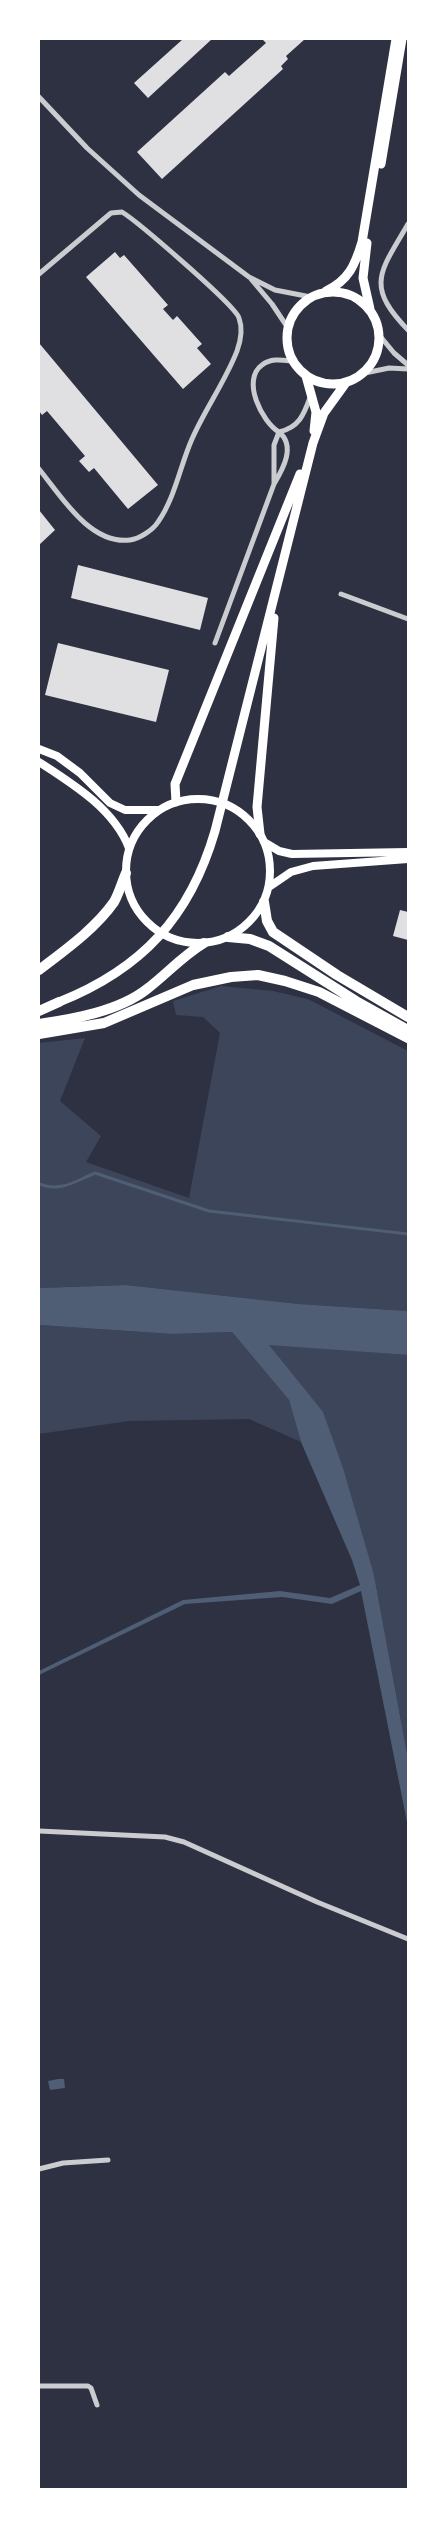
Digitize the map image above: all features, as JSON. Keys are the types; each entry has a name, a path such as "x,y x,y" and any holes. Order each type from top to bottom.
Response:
{"highway":[{"path":"39,970 67,949 97,922 115,901 126,872"},
{"path":"264,902 266,921 272,932 337,975 408,1017"},
{"path":"228,937 250,939 269,946 332,986 408,1030"},
{"path":"39,1024 87,1016 138,994 170,970 183,956 204,943"},
{"path":"39,1034 104,1023 193,985 231,976 258,975 286,980 319,992 408,1038"},
{"path":"39,1005 59,1002"},
{"path":"39,1011 59,1002"}],"main road":[{"path":"396,39 362,242 356,263 349,276 339,285 311,297 300,305 292,316 288,328 287,345 292,361 306,376 318,382 331,385 345,384 365,373 376,356 380,336 377,322 370,309 365,291 363,266 402,39"},
{"path":"322,293 348,294 360,300 370,309"},
{"path":"59,1002 82,993 106,980 146,951 176,916 202,869 215,831 313,443 316,412 306,376"},
{"path":"176,802 175,784 324,413 345,384"},
{"path":"278,580 264,713 257,807 262,838 270,865 269,887 264,902 254,918 242,929 228,937 204,943 180,942 150,925 135,907 126,872 129,848 146,820 159,810 176,802 202,800 229,806 250,822 262,838 279,852 292,854 408,852"},
{"path":"39,749 57,756 72,767 110,803 125,810 159,810"},
{"path":"39,762 113,819 129,848"},
{"path":"269,887 292,872 313,866 408,859"}],"street":[{"path":"39,97 87,148 139,196 249,277 275,290 311,297"},
{"path":"39,274 111,213 122,212 219,295 239,316 242,334 237,352 192,438 167,508 150,530 132,540 116,540 97,533 76,514 39,469"},
{"path":"408,224 383,268 381,293 391,310 408,330"},
{"path":"249,277 272,304 288,328"},
{"path":"380,336 394,353 408,365"},
{"path":"215,643 274,484 287,456 287,447 283,436 269,426 261,415 254,388 254,378 261,365 273,360 292,361"},
{"path":"365,373 389,368 408,369"},
{"path":"278,432 288,430 298,424 312,392"},
{"path":"274,484 274,445 278,432"},
{"path":"342,594 408,619"},
{"path":"39,1831 164,1837 184,1842 317,1902 408,1939"},
{"path":"39,2169 63,2163 108,2160"},
{"path":"39,2386 88,2386 91,2388 97,2404"}],"shaded area":[{"path":"221,986 273,991 308,999 408,1051 408,1311 299,1304 126,1285 39,1288 39,1043 85,1038 60,1101 101,1136 86,1162 189,1198 220,1033 203,1017 176,1015 173,1001"},
{"path":"126,1285 299,1304 408,1311 408,1355 269,1345 323,1412 343,1468 374,1575 408,1759 408,1827 361,1591 332,1604 282,1597 185,1604 39,1675 39,1671 183,1600 280,1591 330,1598 360,1585 352,1560 301,1442 289,1400 232,1332 172,1334 39,1325 39,1288"},
{"path":"39,1325 172,1334 232,1332 289,1400 301,1442 249,1419 129,1421 39,1434"},
{"path":"269,1344 408,1355 408,1759 374,1575"},
{"path":"64,2079 65,2088 50,2090 48,2081"}],"building":[{"path":"183,39 212,39 148,98 134,83"},
{"path":"262,39 305,39 286,56 288,59 281,66 283,69 162,179 137,152 225,72 229,76 266,43"},
{"path":"115,252 120,258 124,255 168,305 163,309 173,320 177,316 202,344 197,348 211,364 183,389 86,277"},
{"path":"39,343 158,485 128,509 94,468 89,472 79,461 85,456 47,411 42,415 39,411"},
{"path":"39,510 55,530 39,545"},
{"path":"78,565 208,598 200,630 71,598"},
{"path":"58,643 169,670 156,722 45,695"},
{"path":"400,910 408,912 408,940 393,936"}],"waterway":[{"path":"39,1184 54,1187 67,1185 95,1173 209,1211 408,1234"}]}
